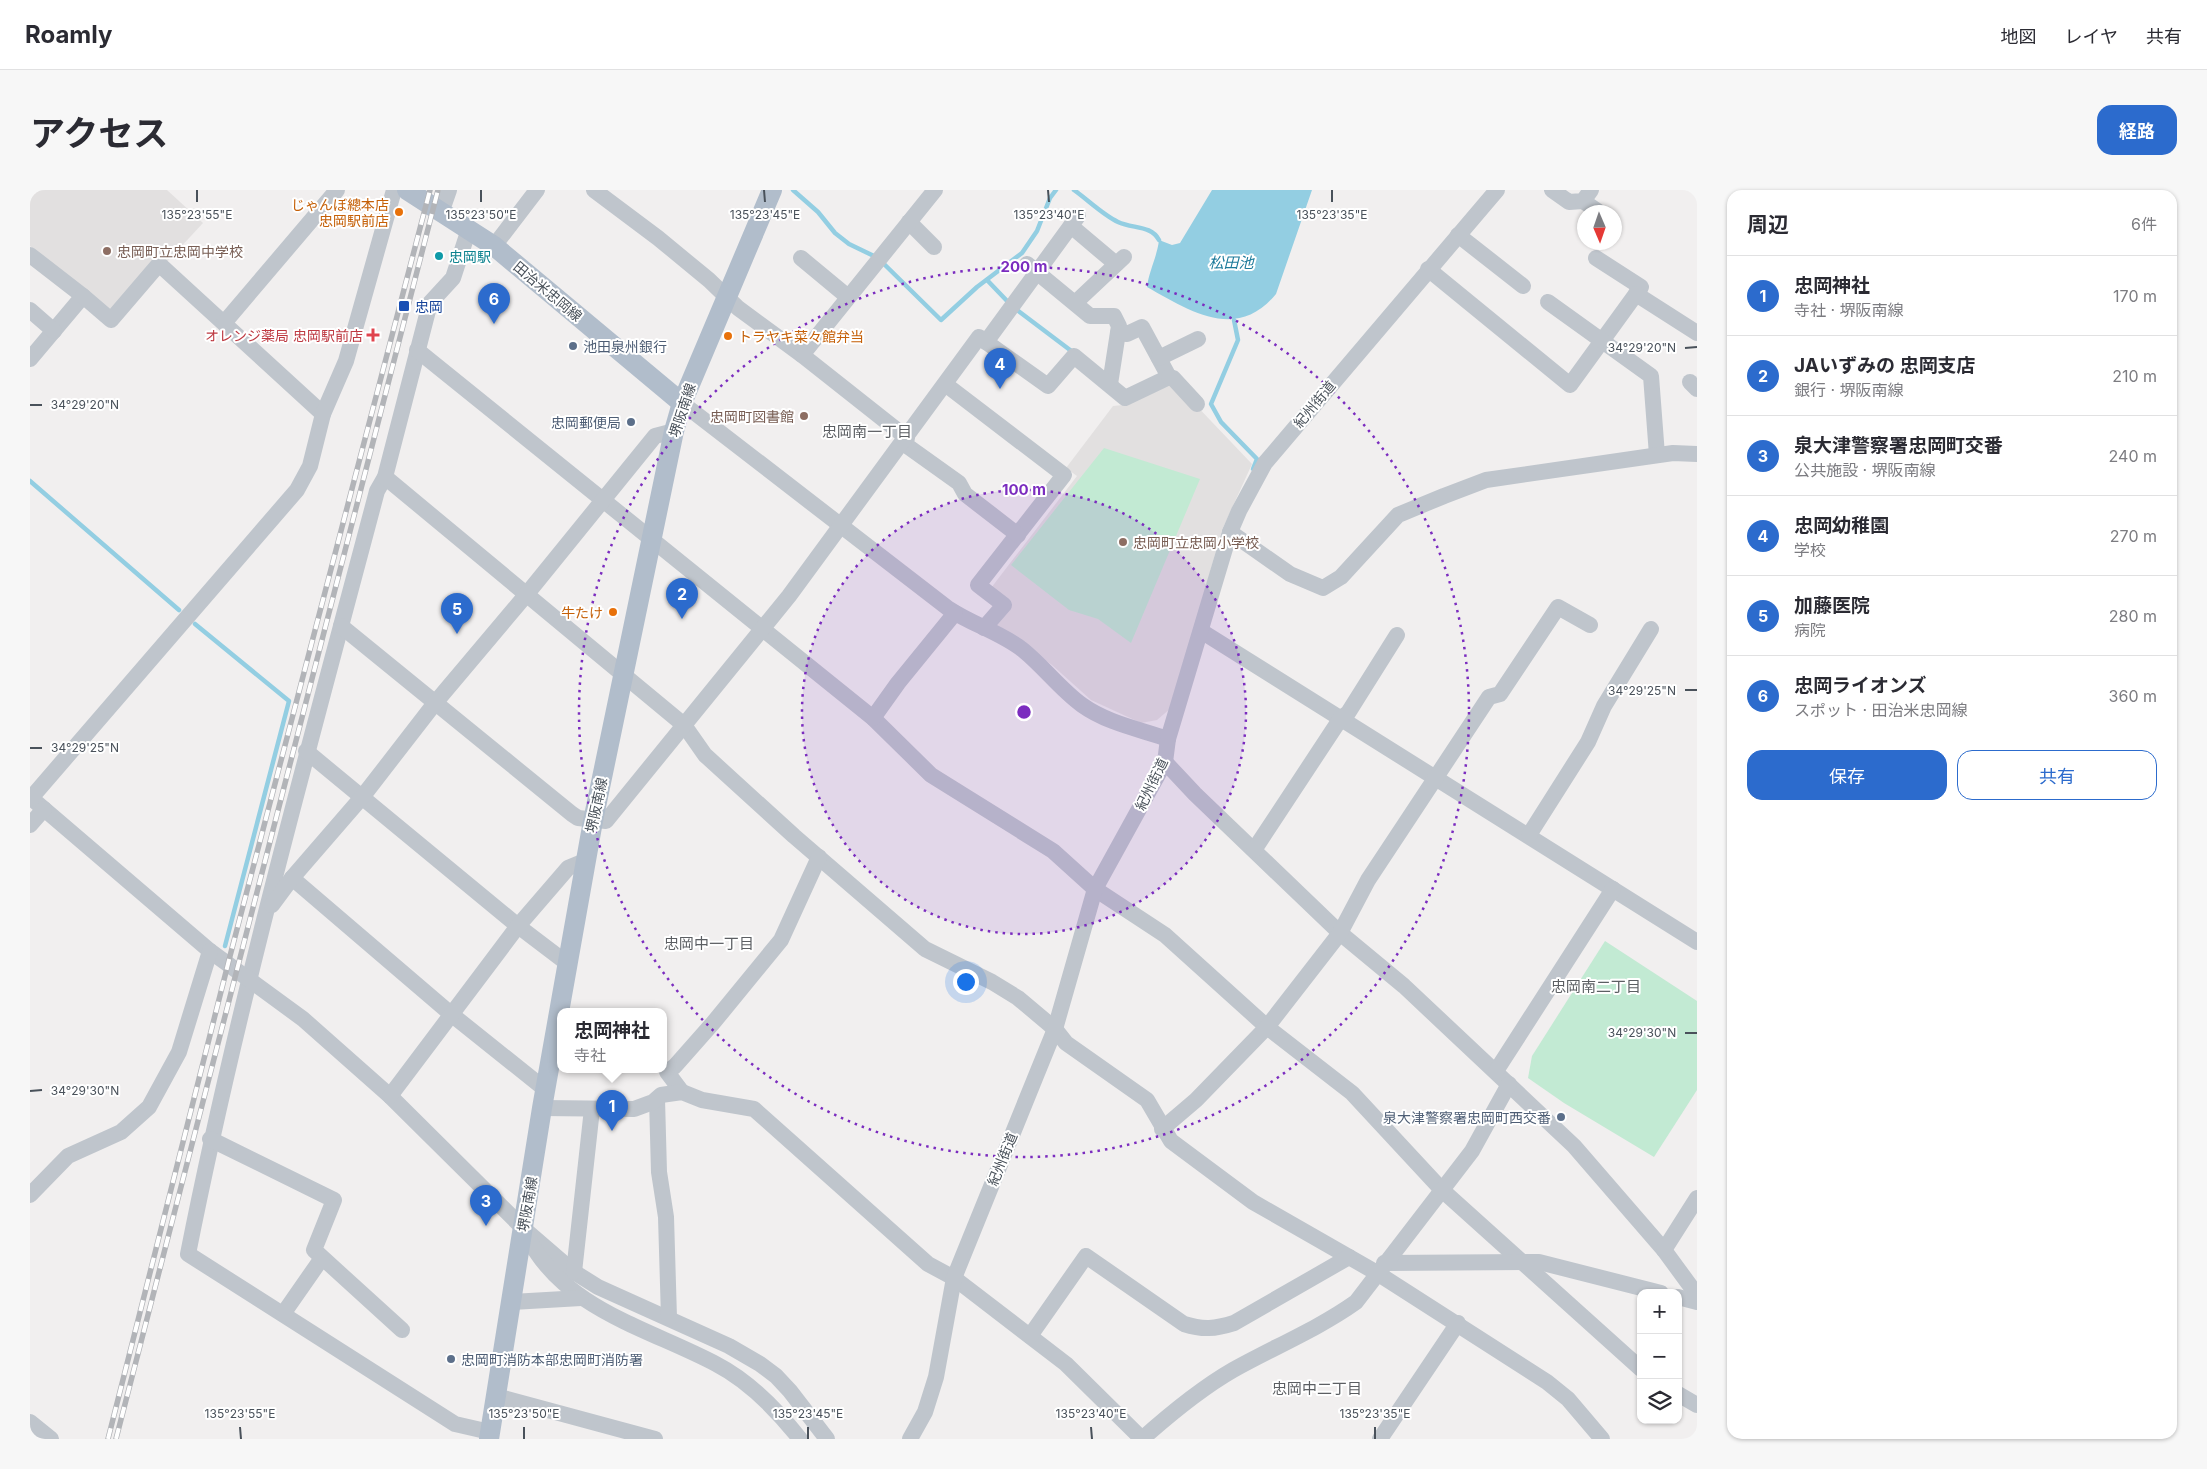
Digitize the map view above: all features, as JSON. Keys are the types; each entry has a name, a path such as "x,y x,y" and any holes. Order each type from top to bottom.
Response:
{"main road":[{"name":"田治米忠岡線","path":"406,190 494,246 682,403"},
{"name":"堺阪南線","path":"560,1008 593,821 674,431 682,403 772,190"},
{"name":"堺阪南線","path":"490,1436 557,1026"}],"street":[{"path":"224,323 337,190"},
{"path":"394,190 346,361 323,414 310,466 297,490 30,797 210,951 303,1019 390,1096 523,1228 574,1272 598,1287 670,1318 742,1354 776,1376 828,1439"},
{"path":"441,213 449,190"},
{"path":"494,246 537,190"},
{"path":"594,190 658,238 727,296 738,308 802,354 905,440 959,482 965,494 1018,535"},
{"path":"802,354 935,190"},
{"name":"紀州街道","path":"910,1439 925,1412 936,1377 954,1278 1055,1029 1094,889 1165,762 1168,739 1230,532 1239,511 1265,463 1497,190"},
{"path":"1552,190 1569,202 1587,196"},
{"path":"986,342 1032,268 1074,221 1120,260 1075,303"},
{"path":"909,222 934,247"},
{"path":"469,229 453,278 430,303 385,477 377,490 306,751 210,1139 188,1254 455,1424 490,1436"},
{"path":"1458,235 1523,286"},
{"path":"30,255 111,320 159,264 323,414"},
{"path":"801,258 848,297"},
{"path":"1428,269 1570,385 1641,287 1596,258"},
{"path":"1032,268 1090,316 1114,316 1119,326 1110,384"},
{"path":"1636,294 1697,333"},
{"path":"30,359 83,296"},
{"path":"1548,302 1651,376 1658,455"},
{"path":"30,310 54,331"},
{"path":"1118,333 1127,334 1142,327 1169,376 1197,404"},
{"path":"341,626 572,814 578,818 606,821 840,528 979,337 1048,386 1074,356 1125,398 1169,376"},
{"path":"1159,358 1198,339"},
{"path":"418,350 873,718 931,775 1053,851 1094,889 1165,935 1267,1027 1352,1093 1442,1190 1637,1365"},
{"path":"945,384 1064,475 978,586 1004,605 984,628"},
{"path":"682,403 840,528 954,613 1003,636 1024,651 1083,706 1115,723 1168,739"},
{"path":"268,910 292,878 363,796 435,703 526,595 655,436 674,431"},
{"path":"1230,532 1290,574 1323,588 1341,577 1398,515 1486,480 1658,455 1697,454"},
{"path":"385,477 684,724 705,755 925,949 992,982 1018,998 1055,1029 1066,1043 1147,1100 1162,1129 1171,1141 1253,1202 1349,1257 1380,1268 1568,1399 1601,1439"},
{"path":"1162,1129 1196,1100 1267,1027 1340,933 1368,880 1434,778 1489,697 1500,694 1558,607 1590,625"},
{"path":"873,718 898,682 954,613"},
{"path":"1529,835 1588,742 1604,706 1651,629"},
{"path":"1201,631 1697,942"},
{"path":"1254,850 1341,718 1348,713 1397,635"},
{"path":"306,751 363,796 518,926 568,964"},
{"path":"1165,762 1195,794 1340,933 1404,986 1574,1146 1664,1250 1697,1295"},
{"path":"30,825 44,809"},
{"path":"819,857 781,940 713,1023 675,1066 667,1072 682,1092 702,1100 754,1109 928,1264 954,1278 1066,1364 1142,1439 1190,1399 1231,1371 1356,1302 1380,1268 1472,1151 1510,1084"},
{"path":"390,1096 518,926 568,868 586,861"},
{"path":"292,878 451,1014 544,1099 592,1110 634,1110 661,1096 682,1092"},
{"path":"1496,1071 1613,888"},
{"path":"30,1195 68,1156 121,1132 149,1107 179,1052 210,951"},
{"path":"657,1099 659,1172 666,1217 670,1318"},
{"path":"574,1272 592,1110"},
{"path":"210,1139 334,1200 314,1250 402,1330"},
{"path":"1664,1250 1697,1198"},
{"path":"523,1228 536,1256 581,1298 604,1312 717,1364 773,1407 800,1439"},
{"path":"1030,1336 1086,1256 1184,1324 1214,1329 1234,1323 1349,1257"},
{"path":"283,1314 322,1258"},
{"path":"1380,1268 1539,1262 1645,1289"},
{"path":"512,1302 581,1298"},
{"path":"1682,1298 1697,1302"},
{"path":"1380,1439 1458,1323"},
{"path":"730,1373 742,1354"},
{"path":"773,1407 790,1391"},
{"path":"496,1396 655,1439"},
{"path":"1682,1396 1697,1405"},
{"path":"30,1422 51,1439"}],"shaded area":[{"name":"忠岡町立忠岡中学校","path":"30,190 167,190 203,223 165,264 111,312 30,246"},
{"name":"忠岡町立忠岡小学校","path":"1171,379 1252,464 1222,530 1171,708 1157,720 1141,723 1091,700 1052,665 995,624 1012,604 991,588 1077,476 1066,468 1113,406 1123,405"}],"green space":[{"path":"1104,448 1200,479 1131,643 1098,619 1069,610 1011,565"},
{"path":"1605,941 1697,1001 1697,1090 1654,1157 1564,1103 1528,1078 1532,1056"}],"water":[{"name":"松田池","path":"1212,190 1312,190 1276,294 1261,308 1245,317 1229,319 1196,312 1147,287 1159,240 1172,245 1180,243"}],"waterway":[{"path":"793,190 818,212 835,233 849,244 876,257"},
{"path":"884,264 941,320 977,287 1022,253 1037,231 1050,198 1056,190"},
{"path":"1074,190 1112,219 1151,232 1159,240"},
{"path":"987,280 1009,303"},
{"path":"1017,310 1074,353"},
{"path":"1234,320 1238,340 1211,404 1221,422 1257,459 1253,469"},
{"path":"30,481 179,610"},
{"path":"195,624 289,701 225,946"}],"railway":[{"path":"108,1439 230,956 430,190"},
{"path":"116,1439 438,190"}],"place":[{"name":"じゃんぼ總本店 忠岡駅前店","path":"399,212"},
{"name":"忠岡町立忠岡中学校","path":"107,251"},
{"name":"忠岡駅","path":"439,256"},
{"name":"忠岡","path":"404,306"},
{"name":"忠岡ライオンズ","path":"494,324"},
{"name":"オレンジ薬局 忠岡駅前店","path":"373,335"},
{"name":"トラヤキ菜々館弁当","path":"728,336"},
{"name":"池田泉州銀行","path":"573,346"},
{"name":"忠岡幼稚園","path":"1000,389"},
{"name":"忠岡町図書館","path":"804,416"},
{"name":"忠岡郵便局","path":"631,422"},
{"name":"忠岡町立忠岡小学校","path":"1123,542"},
{"name":"牛たけ","path":"613,612"},
{"name":"JAいずみの 忠岡支店","path":"682,619"},
{"name":"加藤医院","path":"457,634"},
{"name":"泉大津警察署忠岡町西交番","path":"1561,1117"},
{"name":"忠岡神社","path":"612,1131"},
{"name":"泉大津警察署忠岡町交番","path":"486,1226"},
{"name":"忠岡町消防本部忠岡町消防署","path":"451,1359"}],"district":[{"name":"忠岡南一丁目","path":"867,431"},
{"name":"忠岡中一丁目","path":"709,943"},
{"name":"忠岡南二丁目","path":"1596,986"},
{"name":"忠岡中二丁目","path":"1317,1388"}]}
